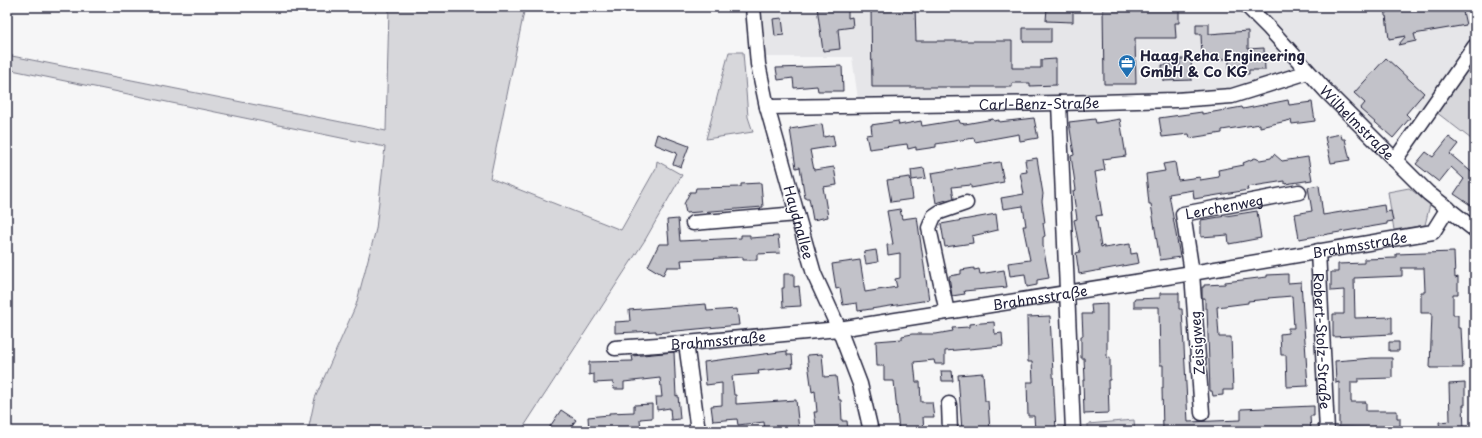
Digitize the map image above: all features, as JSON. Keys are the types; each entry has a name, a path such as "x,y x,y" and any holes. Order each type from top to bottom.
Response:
{"street":[{"name":"Haydnallee","path":"753,7 758,64 767,107 796,214 814,274 839,329 860,384 871,431"},
{"name":"Wilhelmstraße","path":"1248,7 1308,72 1428,193 1475,230"},
{"path":"1395,160 1475,46"},
{"name":"Carl-Benz-Straße","path":"767,107 1176,100 1232,96 1308,72"},
{"path":"1059,103 1073,431"},
{"name":"Lerchenweg","path":"1192,273 1183,214 1299,192"},
{"path":"947,312 929,228 934,216 940,212 966,203"},
{"name":"Brahmsstraße","path":"615,348 839,329 1192,273 1432,232 1448,208"},
{"path":"693,223 796,214"},
{"name":"Robert-Stolz-Straße","path":"1318,251 1327,431"},
{"name":"Zeisigweg","path":"1192,273 1202,413"},
{"path":"686,343 698,431"},
{"path":"949,404 950,431"}],"shaded area":[{"path":"389,7 525,7 490,178 621,230 656,168 657,161 682,175 645,240 521,431 308,431 315,398 356,305 376,229 385,147 7,69 7,55 386,131"},
{"path":"697,7 1475,7 1475,44 1436,112 1393,104 1365,136 1296,67 1231,89 1057,100 858,99 852,57 751,57 743,10 709,10"},
{"path":"729,52 743,52 748,117 753,132 706,139"},
{"path":"1475,59 1475,142 1436,112"},
{"path":"1409,188 1430,204 1425,225 1394,230 1388,192"},
{"path":"1134,420 1135,431 1088,431 1088,424"}],"building":[{"path":"817,7 848,7 848,18 852,17 853,27 838,29 840,49 823,51"},
{"path":"871,7 915,7 916,41 1012,41 1012,68 1041,68 1041,60 1056,59 1056,85 1030,86 1030,83 1012,83 1012,87 872,87"},
{"path":"1047,7 1073,7 1073,22 1046,21"},
{"path":"1103,7 1179,7 1179,23 1175,23 1176,38 1135,38 1136,84 1104,84"},
{"path":"1385,7 1462,7 1466,25 1414,34 1416,41 1398,45 1406,36 1389,39"},
{"path":"782,18 784,35 775,36 773,19"},
{"path":"1196,24 1209,24 1209,34 1248,31 1248,49 1264,48 1265,70 1249,70 1249,74 1229,74 1229,59 1202,59 1201,34 1196,34"},
{"path":"1023,28 1051,28 1051,42 1023,42"},
{"path":"1386,58 1424,93 1406,114 1410,118 1393,138 1360,109 1365,103 1354,93"},
{"path":"1180,59 1191,59 1192,80 1163,81 1162,65 1180,65"},
{"path":"842,66 843,91 818,91 817,86 794,88 793,78 778,80 776,68"},
{"path":"1288,100 1289,105 1312,102 1315,121 1292,124 1291,120 1260,127 1260,124 1222,130 1222,133 1190,138 1189,134 1162,137 1159,118 1202,112 1202,114 1242,107 1243,109"},
{"path":"1034,118 1038,138 1020,141 1019,134 975,142 974,138 936,144 936,147 916,150 916,147 908,149 907,144 869,149 866,135 872,134 871,125 898,121 899,125 921,121 922,126 959,120 960,123 965,124 993,119 994,121 999,120 999,122"},
{"path":"1095,119 1096,123 1120,119 1126,156 1103,159 1105,170 1095,172 1102,215 1096,216 1101,247 1104,246 1104,248 1130,244 1131,254 1137,253 1139,263 1079,274 1076,253 1080,252 1074,220 1077,219 1073,191 1076,190 1071,156 1074,155 1069,122"},
{"path":"822,124 824,137 833,135 835,146 810,150 814,170 834,167 837,185 823,187 828,217 813,220 809,198 805,198 800,167 796,168 790,129"},
{"path":"657,134 689,146 681,167 673,164 677,153 654,144"},
{"path":"1341,134 1342,139 1345,139 1350,160 1331,163 1325,137"},
{"path":"1449,137 1458,144 1450,154 1475,175 1475,208 1454,194 1464,179 1451,167 1439,182 1416,164 1426,152 1433,157"},
{"path":"1274,154 1282,161 1308,157 1312,180 1285,184 1285,181 1247,187 1248,190 1194,199 1193,190 1169,194 1180,257 1160,260 1151,204 1149,204 1146,174 1165,171 1163,164 1175,162 1178,180 1200,177 1200,180 1219,177 1218,170 1244,165 1243,163 1255,158 1260,160 1271,158"},
{"path":"1037,158 1043,194 1042,201 1045,223 1043,223 1045,236 1043,237 1043,246 1049,278 1037,280 1037,285 1027,287 1025,274 1010,276 1008,263 1030,260 1023,226 1026,226 1023,206 1003,209 1001,198 1024,194 1020,173 1027,172 1025,160"},
{"path":"1000,162 1004,182 971,188 971,185 952,187 954,198 936,203 931,173"},
{"path":"924,168 926,178 912,180 911,170"},
{"path":"910,177 913,199 891,202 887,180"},
{"path":"761,183 763,207 686,213 684,204 690,192 695,192 696,188 741,187 741,184"},
{"path":"1319,185 1323,215 1384,205 1385,212 1391,211 1393,221 1387,222 1387,224 1299,239 1295,214 1312,211 1308,187"},
{"path":"900,209 902,219 917,217 929,300 858,311 857,303 843,305 840,288 836,289 832,264 860,260 865,292 897,287 895,279 900,278 900,253 888,255 887,245 893,244 887,211"},
{"path":"1257,211 1261,238 1229,244 1228,235 1201,237 1201,220"},
{"path":"996,214 998,230 972,236 973,243 945,247 941,224"},
{"path":"678,219 680,241 741,238 741,235 750,235 750,238 778,236 780,253 757,254 757,260 743,260 743,257 681,260 682,267 667,267 663,275 648,266 659,244 669,244 667,220"},
{"path":"876,250 878,262 866,264 864,252"},
{"path":"1454,252 1455,278 1458,277 1458,294 1453,294 1453,315 1458,315 1458,328 1461,328 1463,368 1430,368 1432,313 1421,313 1421,292 1425,292 1424,268 1402,268 1402,276 1354,278 1355,318 1392,317 1392,334 1333,337 1333,314 1344,314 1344,290 1331,291 1331,272 1338,272 1338,264 1364,263 1364,259 1396,258 1396,254"},
{"path":"974,268 974,270 979,269 980,274 1004,270 1007,287 964,291 965,294 952,296 949,276 961,274 961,270"},
{"path":"784,274 794,274 794,287 799,286 801,306 783,307 782,288 784,288"},
{"path":"1288,274 1288,283 1301,282 1308,386 1287,387 1286,355 1281,355 1280,334 1288,333 1288,328 1294,328 1292,296 1268,298 1269,299 1248,301 1248,303 1217,307 1219,337 1231,337 1233,390 1223,390 1223,395 1213,396 1212,391 1210,391 1207,308 1205,308 1205,298 1202,298 1202,287 1204,287 1204,285 1225,284 1225,282 1267,277 1267,275"},
{"path":"1160,293 1179,293 1179,309 1182,309 1188,422 1241,420 1241,409 1314,406 1314,416 1310,416 1311,431 1163,431 1163,365 1160,365 1159,307 1134,307 1134,299 1160,298"},
{"path":"706,304 707,311 737,309 739,325 656,333 656,331 615,333 615,322 630,321 629,310"},
{"path":"1107,304 1107,358 1110,357 1110,380 1108,380 1109,413 1084,414 1084,358 1081,358 1081,336 1083,336 1082,314 1092,314 1091,305"},
{"path":"1050,316 1056,431 1035,431 1034,416 1028,416 1027,382 1033,382 1032,362 1028,362 1027,317"},
{"path":"994,322 995,334 1002,333 1003,346 945,351 945,364 935,364 934,360 914,362 916,382 920,382 921,402 932,402 934,417 923,417 924,431 899,431 894,381 884,381 884,366 877,366 876,341 902,339 902,336 912,334 936,334 953,331 952,328 969,327 969,324"},
{"path":"1389,342 1399,342 1399,351 1389,351"},
{"path":"787,351 787,355 792,355 793,367 758,371 759,374 732,376 734,395 736,395 736,404 796,400 799,431 765,431 764,422 738,425 737,419 713,421 711,406 722,405 722,383 706,385 704,362"},
{"path":"674,352 676,396 678,395 680,419 671,420 670,408 657,410 656,397 662,397 660,378 624,382 624,389 614,389 613,382 594,383 594,374 589,375 589,362 633,361 632,356"},
{"path":"822,354 824,377 836,376 839,400 841,400 842,421 847,421 848,431 817,431 814,412 817,412 815,391 812,392 807,355"},
{"path":"1392,358 1392,378 1358,379 1358,382 1351,382 1351,402 1366,402 1366,411 1397,411 1397,418 1400,418 1400,431 1373,431 1373,428 1339,427 1339,382 1336,383 1335,361"},
{"path":"941,371 952,371 953,381 942,381"},
{"path":"983,373 985,401 988,401 990,431 962,431 958,375"},
{"path":"1465,383 1465,405 1463,405 1464,431 1440,431 1439,422 1450,421 1449,384"},
{"path":"652,404 652,418 640,419 641,430 589,431 588,417 609,415 609,413 634,412 634,405"},
{"path":"561,410 576,420 568,431 547,431"}],"place":[{"name":"Haag Reha Engineering GmbH & Co KG","path":"1127,78"}]}
